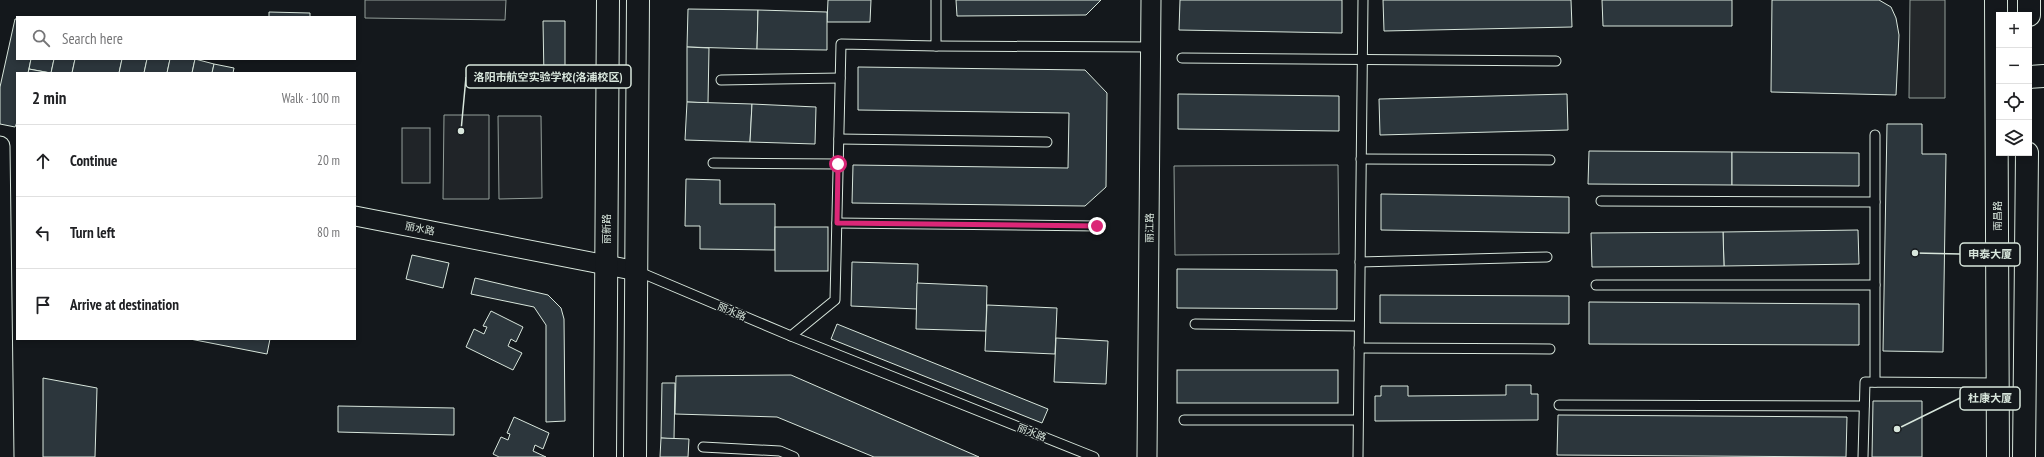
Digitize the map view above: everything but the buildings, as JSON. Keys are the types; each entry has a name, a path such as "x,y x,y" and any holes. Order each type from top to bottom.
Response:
{"main road":[{"name":"丽新路","path":"605,457 608,0"},
{"path":"636,457 638,0"},
{"name":"南昌路","path":"1996,0 1998,84"},
{"path":"2004,0 2006,12"},
{"path":"2029,0 2029,12"},
{"path":"2032,76 2044,76"},
{"name":"南昌路","path":"1998,120 1998,457"},
{"path":"2024,457 2027,156"}],"street":[{"name":"丽江路","path":"1147,457 1151,0"},
{"path":"3,446 0,146 16,150"},
{"name":"丽水路","path":"356,216 637,271"}],"lane":[{"path":"936,0 936,46"},
{"path":"1358,457 1363,0"},
{"path":"791,336 835,300 841,44 1150,47"},
{"path":"1182,58 1556,61"},
{"path":"721,80 840,78"},
{"path":"1875,135 1875,382"},
{"path":"839,139 1047,142"},
{"path":"1361,159 1550,160"},
{"path":"714,163 838,164"},
{"path":"1601,201 1875,202"},
{"path":"837,223 1097,226"},
{"path":"1360,262 1547,257"},
{"name":"丽水路","path":"637,271 791,336 1094,457"},
{"path":"1596,285 1875,285"},
{"path":"1195,324 1359,326"},
{"path":"1359,348 1550,349"},
{"path":"1863,457 1865,382 1998,383"},
{"path":"1558,405 1864,406"},
{"path":"1184,420 1358,420"},
{"path":"702,447 780,451 794,457"}],"shaded area":[{"path":"365,0 506,0 505,20 365,18"},
{"path":"1910,0 1945,0 1945,98 1909,98"},
{"path":"444,115 489,115 489,199 443,199"},
{"path":"498,116 541,116 542,198 499,199"},
{"path":"402,128 430,128 430,183 402,183"},
{"path":"1338,165 1339,254 1175,255 1174,166"}],"place":[{"name":"洛阳市航空实验学校(洛浦校区)","path":"461,131"},
{"name":"申泰大厦","path":"1915,253"},
{"name":"杜康大厦","path":"1897,429"}],"route":[{"path":"838,164 837,223 1097,226"}]}
